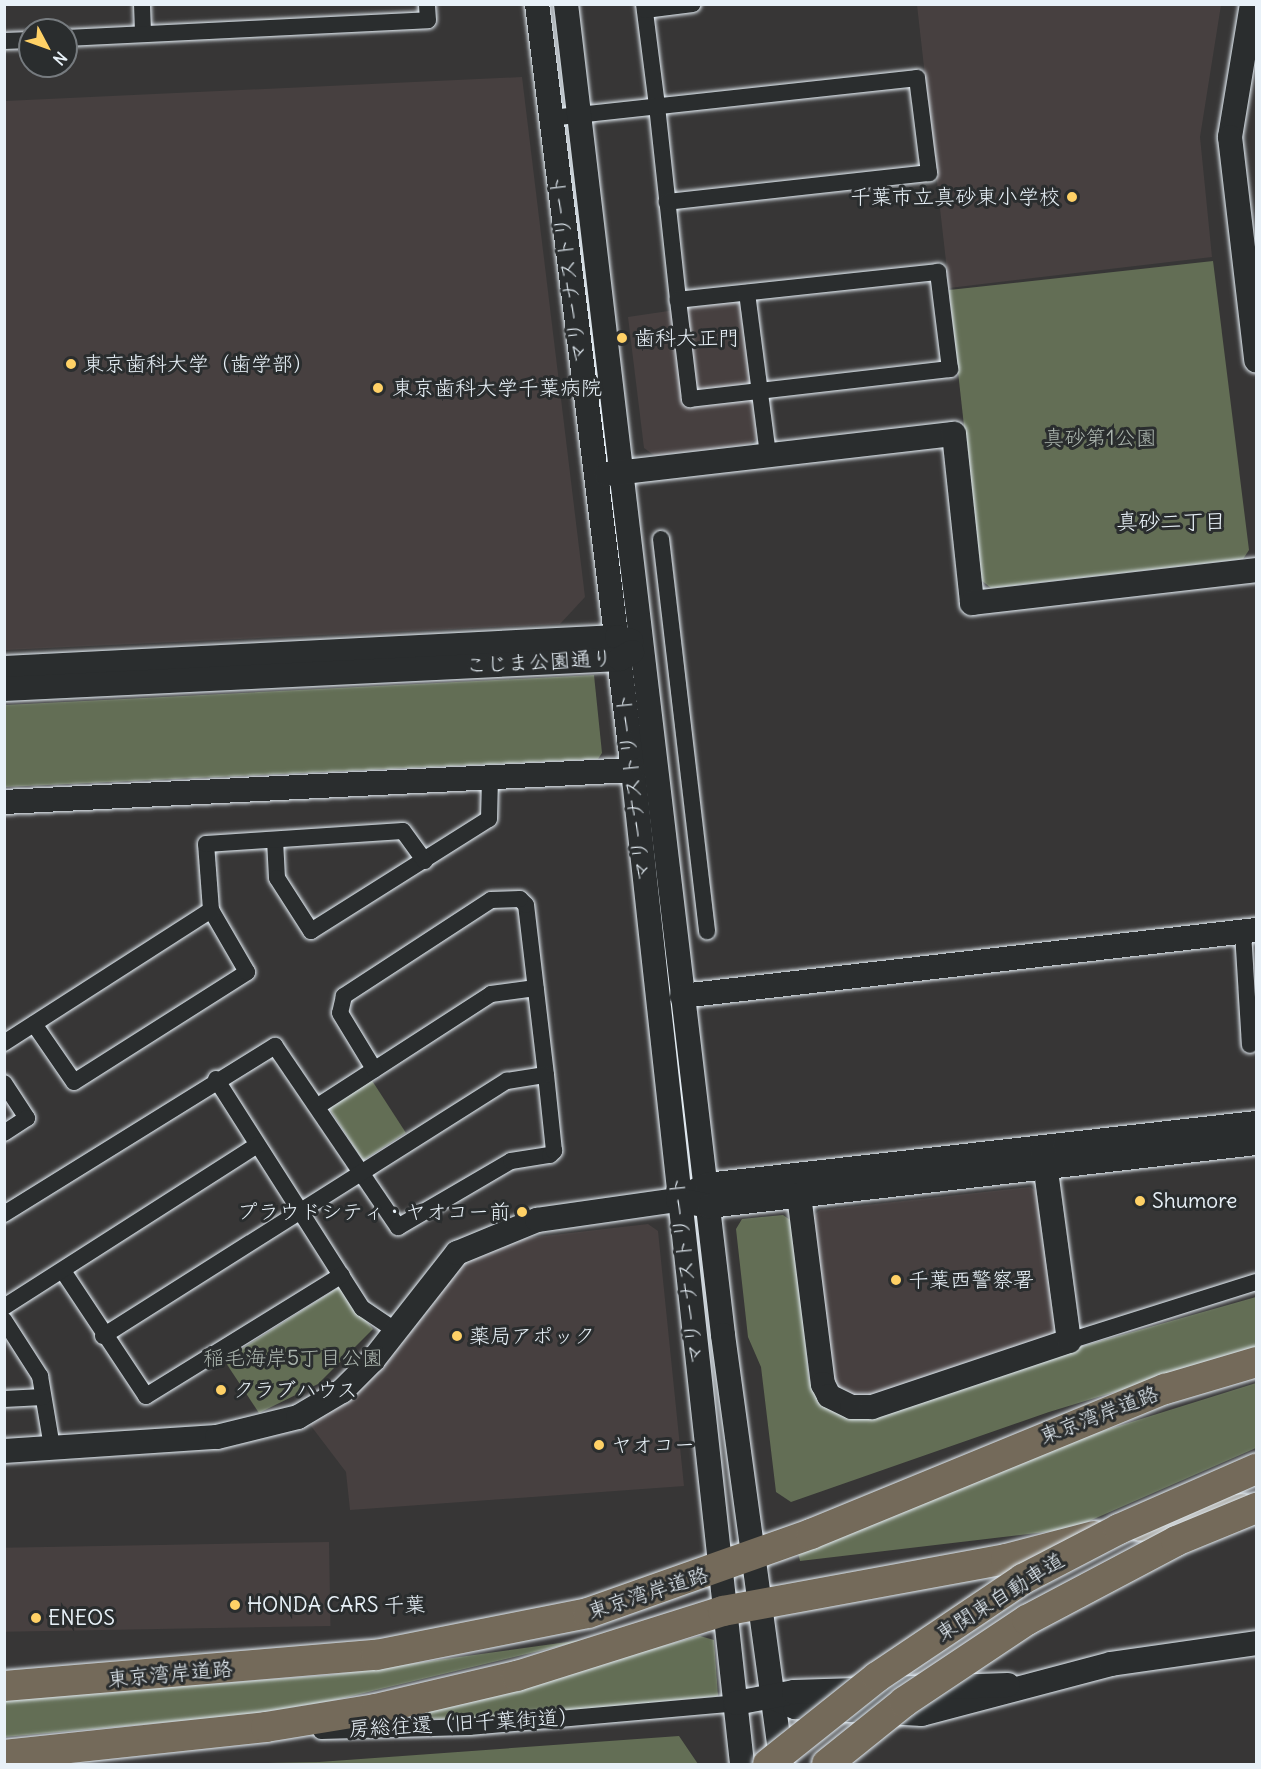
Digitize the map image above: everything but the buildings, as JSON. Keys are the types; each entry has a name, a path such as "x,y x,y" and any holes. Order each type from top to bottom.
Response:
{"highway":[{"name":"東京湾岸道路","path":"4,1686 376,1656 567,1618 717,1570 1093,1416 1257,1362"},
{"name":"東関東自動車道","path":"768,1764 877,1677 1023,1579 1119,1529 1257,1469"},
{"name":"東京湾岸道路","path":"4,1755 191,1736 447,1694 723,1611 1257,1508"},
{"name":"東関東自動車道","path":"826,1764 904,1702 1027,1620 1166,1546 1257,1508"}],"street":[{"path":"142,4 143,34"},
{"path":"78,37 428,20 427,4"},
{"name":"マリーナストリート","path":"537,4 593,476 633,770 717,1570 736,1703 742,1764"},
{"name":"マリーナストリート","path":"566,4 621,472 645,645 682,996 753,1556 776,1699 782,1764"},
{"path":"678,300 938,272 950,369 690,399 678,300 657,106 644,7 693,4"},
{"path":"1252,4 1230,137 1257,360"},
{"path":"550,118 917,78 929,173 667,202"},
{"path":"747,293 768,455"},
{"path":"593,476 954,434 972,603 1257,570"},
{"path":"661,539 706,930"},
{"name":"こじま公園通り","path":"4,689 645,645"},
{"name":"こじま公園通り","path":"4,668 618,648"},
{"path":"4,801 633,770"},
{"path":"275,840 277,878 311,931 489,819 490,777"},
{"path":"34,1024 74,1082 247,972 211,910 206,844 403,831 425,861"},
{"path":"4,1214 216,1079 275,1046 318,1106 398,1227 512,1161 550,1155 554,1151 526,905 507,896 491,900 344,996 340,1013 374,1069"},
{"path":"4,1043 211,910"},
{"path":"682,996 1250,931 1250,1045"},
{"path":"318,1106 491,994 536,988"},
{"path":"103,1336 359,1171 507,1081 546,1075"},
{"path":"216,1079 362,1308 393,1329"},
{"path":"4,1083 27,1118 4,1133"},
{"path":"708,1196 799,1195 1257,1123"},
{"path":"4,1451 216,1437 298,1417 342,1391 373,1360 393,1329 457,1253 488,1237 537,1220 708,1196 1045,1157 1257,1143"},
{"path":"4,1307 257,1145"},
{"path":"1045,1157 1070,1341"},
{"path":"799,1195 818,1367 829,1396 852,1407 872,1407 1257,1282"},
{"path":"63,1271 138,1391 156,1394 342,1275"},
{"path":"4,1320 40,1376 52,1448"},
{"path":"4,1399 43,1397"},
{"path":"736,1703 776,1699 794,1692 1020,1686 1111,1664 1257,1643"},
{"name":"房総往還（旧千葉街道）","path":"191,1736 469,1727 736,1703"}],"shaded area":[{"name":"千葉市立真砂東小学校","path":"917,5 1221,5 1200,137 1212,257 949,288"},
{"path":"522,77 585,597 560,624 5,650 5,101"},
{"path":"736,301 741,306 757,438 750,444 655,456 644,448 628,317"},
{"path":"1030,1187 1040,1193 1056,1326 1049,1338 879,1396 857,1398 843,1391 832,1378 810,1219 820,1210"},
{"path":"648,1224 658,1231 684,1486 350,1510 346,1472 308,1422 456,1267 509,1240"},
{"path":"329,1542 330,1626 6,1632 4,1548"}],"green space":[{"name":"真砂第1公園","path":"1213,261 1249,550 1243,559 991,588 981,580 949,290"},
{"path":"594,675 602,753 598,759 5,787 5,705"},
{"path":"371,1079 406,1133 363,1160 328,1107"},
{"path":"783,1215 793,1222 809,1379 831,1406 1072,1349 1256,1297 1256,1349 1049,1412 791,1502 776,1492 761,1367 748,1337 736,1229 742,1219"},
{"name":"稲毛海岸5丁目公園","path":"339,1287 373,1329 318,1384 259,1413 224,1360"},
{"path":"1256,1383 1256,1448 1071,1529 800,1561 798,1553 1077,1439"},
{"path":"700,1636 714,1640 718,1696 481,1720 413,1718 414,1711"},
{"path":"589,1639 331,1701 246,1715 5,1737 5,1699 329,1675"},
{"path":"679,1736 698,1764 212,1764 319,1762"}],"place":[{"name":"千葉市立真砂東小学校","path":"1072,197"},
{"name":"歯科大正門","path":"622,338"},
{"name":"東京歯科大学（歯学部）","path":"71,364"},
{"name":"東京歯科大学千葉病院","path":"378,388"},
{"name":"Shumore","path":"1140,1201"},
{"name":"プラウドシティ・ヤオコー前","path":"522,1212"},
{"name":"千葉西警察署","path":"896,1280"},
{"name":"薬局アポック","path":"457,1336"},
{"name":"クラブハウス","path":"221,1390"},
{"name":"ヤオコー","path":"599,1445"},
{"name":"HONDA CARS 千葉","path":"235,1605"},
{"name":"ENEOS","path":"36,1618"}],"district":[{"name":"真砂二丁目","path":"1171,522"}]}
